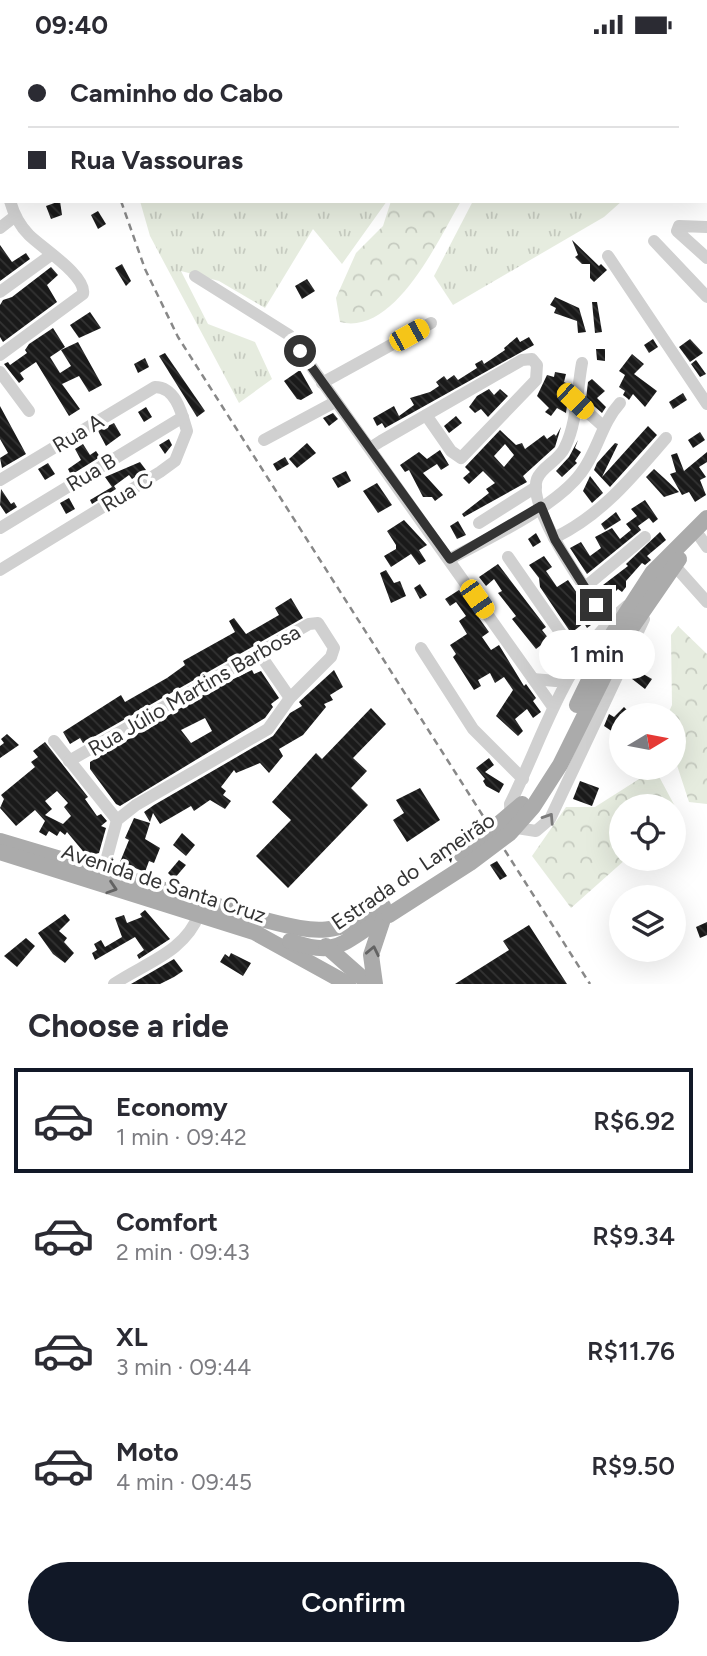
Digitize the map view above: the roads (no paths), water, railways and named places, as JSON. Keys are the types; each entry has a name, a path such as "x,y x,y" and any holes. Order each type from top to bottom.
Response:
{"main road":[{"name":"Estrada do Lameirão","path":"332,949 467,852 505,821 530,795 613,644 629,604 667,557 707,518"},
{"name":"Estrada do Lameirão","path":"613,644 673,565 705,538"},
{"name":"Avenida de Santa Cruz","path":"0,841 283,925"},
{"name":"Avenida de Santa Cruz","path":"0,852 254,932 348,984"},
{"name":"Estrada do Lameirão","path":"283,925 333,930 385,913"},
{"path":"375,984 371,955 385,913"},
{"path":"283,925 332,949 369,984"},
{"path":"254,932 314,949 332,949"}],"street":[{"path":"0,355 83,294 79,278 51,255 15,217 11,203"},
{"path":"0,227 15,217"},
{"path":"707,227 678,228 678,233 707,258"},
{"path":"654,241 707,297"},
{"path":"0,292 51,255"},
{"path":"608,255 707,404"},
{"path":"195,276 289,335 553,708"},
{"path":"322,383 431,323"},
{"path":"370,448 426,415 522,360 535,361 539,372 536,380 461,458 451,451 426,415"},
{"path":"582,363 566,445 558,458 539,476 536,487 554,538 584,588 608,621"},
{"path":"0,372 29,411"},
{"name":"Rua A","path":"0,480 155,387 168,390 183,417"},
{"path":"575,401 603,426"},
{"path":"264,440 335,402"},
{"path":"450,559 541,506 581,473 596,447 603,426 620,403"},
{"name":"Rua B","path":"0,528 183,417"},
{"name":"Rua C","path":"0,570 175,461 187,435 183,417"},
{"path":"554,538 582,523 609,503 666,438"},
{"path":"479,523 536,487"},
{"path":"584,588 645,537"},
{"path":"508,557 578,658"},
{"path":"673,565 707,602"},
{"name":"Estrada do Lameirão","path":"629,604 608,621 578,658 510,804 511,819 517,828 536,831 550,819 642,624 651,596"},
{"name":"Rua Júlio Martins Barbosa","path":"69,761 309,624 319,625 334,648 331,657 290,698"},
{"path":"421,648 472,729 523,779"},
{"path":"103,871 117,820 135,805 268,729 290,698 259,653"},
{"path":"533,679 556,681 569,677"},
{"path":"54,741 117,820"},
{"path":"114,984 181,944 194,928 199,914"}],"railway":[{"path":"122,203 145,269 178,337 590,984"}]}
